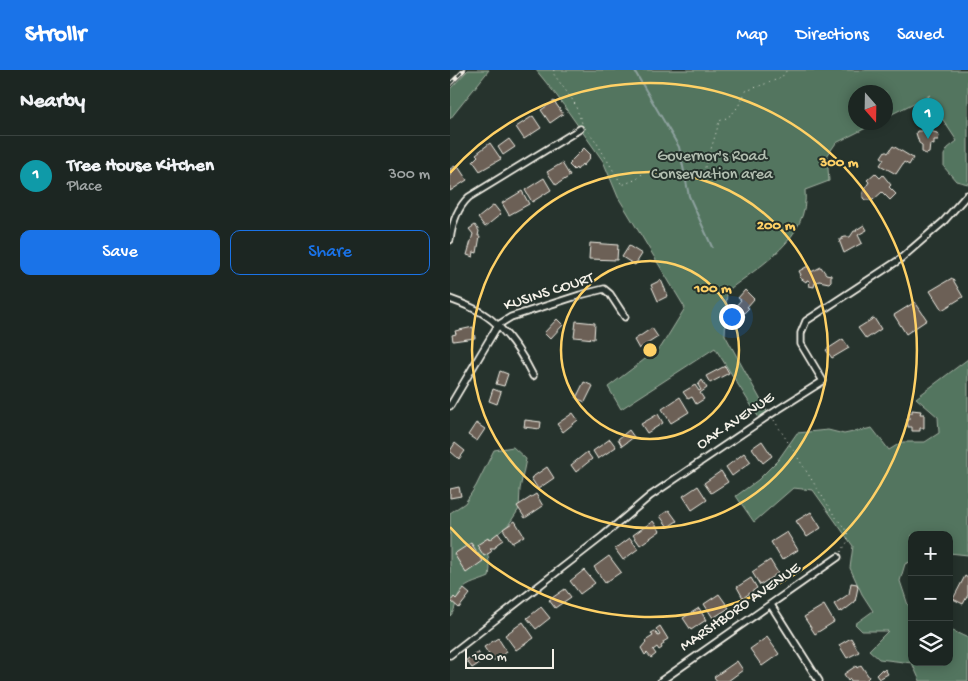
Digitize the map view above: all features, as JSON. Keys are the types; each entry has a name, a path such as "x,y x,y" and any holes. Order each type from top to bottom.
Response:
{"street":[{"path":"450,240 457,213 461,204 468,197 580,130"},
{"name":"OAK AVENUE","path":"450,655 603,536 650,496 823,381 801,344 801,333 806,321 900,260 943,222 967,195"},
{"name":"KUSINS COURT","path":"498,325 511,317 580,294 604,290 610,294 625,317"},
{"path":"450,299 483,313 498,325 526,362 532,376"},
{"path":"450,406 498,325"},
{"name":"MARSHBORO AVENUE","path":"661,681 838,557"},
{"path":"771,605 819,681"}],"path":[{"path":"554,70 553,73 574,102 579,118 595,140 622,185 637,179 645,171 672,174 679,181 689,176 701,176 717,134 719,120 729,118 738,107 746,91 781,78 786,70"},
{"path":"773,419 834,515 847,531 848,542 838,557"}],"green space":[{"path":"468,70 489,70 450,119 450,89"},
{"name":"Governor's Road Conservation area","path":"536,70 968,70 968,184 956,181 944,167 944,155 948,148 957,141 928,97 930,95 893,114 893,85 848,85 848,130 862,130 836,143 827,156 829,181 805,190 804,207 800,223 791,236 768,261 727,291 725,335 769,415 761,421 715,348 621,409 608,387 661,347 685,308 618,197 603,161"},
{"path":"968,359 968,555 953,553 953,531 908,531 908,563 905,564 900,581 908,605 908,663 879,659 869,650 888,631 862,631 855,624 873,611 862,594 850,568 853,546 813,490 793,488 754,522 736,496 758,480 778,460 797,433 828,430 844,434 872,428 889,450 902,442 925,442 939,433 938,417 916,398"},
{"path":"513,447 526,459 520,489 519,509 509,524 486,544 490,568 489,577 464,588 459,594 450,616 450,513 465,503 494,450"},
{"path":"953,631 968,638 968,681 920,681 913,666 953,666"}],"building":[{"path":"554,101 563,114 550,123 541,110"},
{"path":"533,116 541,128 524,139 516,127"},
{"path":"924,124 929,124 930,131 937,133 939,136 938,140 934,140 934,145 930,144 929,153 926,154 922,152 922,145 919,143 916,133 917,131 922,131"},
{"path":"509,139 515,147 503,155 498,147"},
{"path":"490,143 501,159 480,171 473,161 478,156 476,154"},
{"path":"893,146 913,158 909,165 904,162 896,174 880,165 884,159 881,157 885,151 888,153"},
{"path":"584,148 591,155 590,158 583,166 582,164 577,170 576,168 574,170 569,165 570,162"},
{"path":"562,163 570,176 556,185 547,172"},
{"path":"457,165 467,180 450,191 450,169"},
{"path":"875,173 880,178 883,175 891,185 889,187 896,194 890,200 882,192 873,200 865,200 863,198 863,192 869,182 867,180"},
{"path":"544,178 551,190 532,202 525,190"},
{"path":"522,191 529,204 509,215 502,203"},
{"path":"494,205 501,214 485,227 478,218"},
{"path":"475,225 479,231 478,236 480,236 477,253 474,252 473,257 467,255 473,234 469,229"},
{"path":"864,225 867,230 858,235 862,243 844,253 839,240 850,237 854,231 857,231"},
{"path":"590,243 618,245 617,260 589,259"},
{"path":"629,246 642,254 635,265 622,257"},
{"path":"808,266 811,272 821,267 826,274 831,275 831,281 829,283 819,281 815,283 814,287 809,286 810,281 807,280 806,282 799,277 801,275 799,271"},
{"path":"952,278 963,297 942,310 930,291"},
{"path":"661,280 668,296 658,301 651,285"},
{"path":"745,290 754,299 743,314 745,316 737,324 731,319 738,311 734,308 741,300 738,298"},
{"path":"915,302 927,320 906,334 894,315"},
{"path":"874,318 881,329 866,339 858,328"},
{"path":"557,319 563,325 550,339 544,333"},
{"path":"576,321 595,323 594,339 574,337"},
{"path":"473,327 475,338 453,341 452,335 456,334 455,331"},
{"path":"652,328 658,337 639,349 634,340"},
{"path":"843,339 849,348 832,358 826,350"},
{"path":"725,366 729,373 710,383 706,376"},
{"path":"500,371 508,374 504,386 496,384"},
{"path":"702,380 707,388 700,393 704,399 696,404 692,397 688,399 683,392 695,385 699,391 701,390 698,385"},
{"path":"584,382 593,386 585,402 576,398"},
{"path":"493,389 501,392 497,404 489,401"},
{"path":"680,397 689,412 671,423 662,409"},
{"path":"912,410 921,411 920,414 924,414 924,428 920,428 920,431 912,431 912,427 908,427 907,419 909,419 909,413 912,413"},
{"path":"573,413 578,420 563,432 557,424"},
{"path":"658,414 663,423 647,433 641,424"},
{"path":"525,420 541,422 540,429 524,427"},
{"path":"476,423 485,429 477,441 468,435"},
{"path":"629,430 634,437 622,446 618,439"},
{"path":"610,439 616,447 598,459 593,451"},
{"path":"762,441 772,456 763,463 752,448"},
{"path":"455,443 465,451 459,459 450,451"},
{"path":"587,452 592,459 576,472 571,465"},
{"path":"744,453 751,462 732,476 726,467"},
{"path":"547,467 554,478 538,489 531,478"},
{"path":"721,471 728,482 711,493 704,483"},
{"path":"698,486 707,500 692,510 683,496"},
{"path":"459,487 461,496 450,498 450,489"},
{"path":"536,494 543,506 525,518 517,506"},
{"path":"669,510 677,521 668,527 660,516"},
{"path":"811,512 821,528 807,537 796,521"},
{"path":"515,521 524,536 512,543 503,529"},
{"path":"653,521 660,531 640,545 633,535"},
{"path":"787,532 798,550 782,560 771,542"},
{"path":"498,533 503,540 495,548 490,548 491,552 484,556 477,545 488,538 489,540"},
{"path":"630,538 638,549 623,560 615,549"},
{"path":"471,543 483,561 466,573 454,554"},
{"path":"609,556 621,572 605,583 594,567"},
{"path":"770,560 778,573 760,585 752,572"},
{"path":"584,570 595,583 580,594 570,581"},
{"path":"965,576 968,578 968,595 963,604 953,599"},
{"path":"751,578 757,588 743,598 737,587"},
{"path":"851,583 857,584 858,587 855,602 842,612 841,610 839,612 834,604 849,594"},
{"path":"464,589 470,594 459,608 451,601 454,597 456,599"},
{"path":"565,589 571,597 555,608 549,600"},
{"path":"719,594 729,608 713,618 704,604"},
{"path":"824,605 834,622 815,634 804,617"},
{"path":"541,607 550,618 536,629 527,618"},
{"path":"699,608 706,620 691,630 683,618"},
{"path":"523,622 534,638 516,650 505,635"},
{"path":"660,626 668,639 663,642 662,648 659,650 657,647 653,650 656,654 651,658 647,653 645,655 641,648 645,641 653,636 651,633 655,631 658,636 660,635 656,629"},
{"path":"767,637 779,654 762,666 750,649"},
{"path":"498,638 507,652 493,661 484,647"},
{"path":"851,638 859,652 847,658 839,645"},
{"path":"478,652 483,661 472,668 466,660"},
{"path":"737,661 743,670 728,681 717,681 714,677"},
{"path":"861,665 869,677 865,681 851,681 850,679 848,681 844,674"},
{"path":"882,669 883,671 885,669 888,674 879,679 876,675"}],"waterway":[{"path":"634,70 679,147 689,196 712,247"}],"railway":[{"path":"450,84 464,70"}],"place":[{"name":"Tree House Kitchen","path":"928,139"}]}
